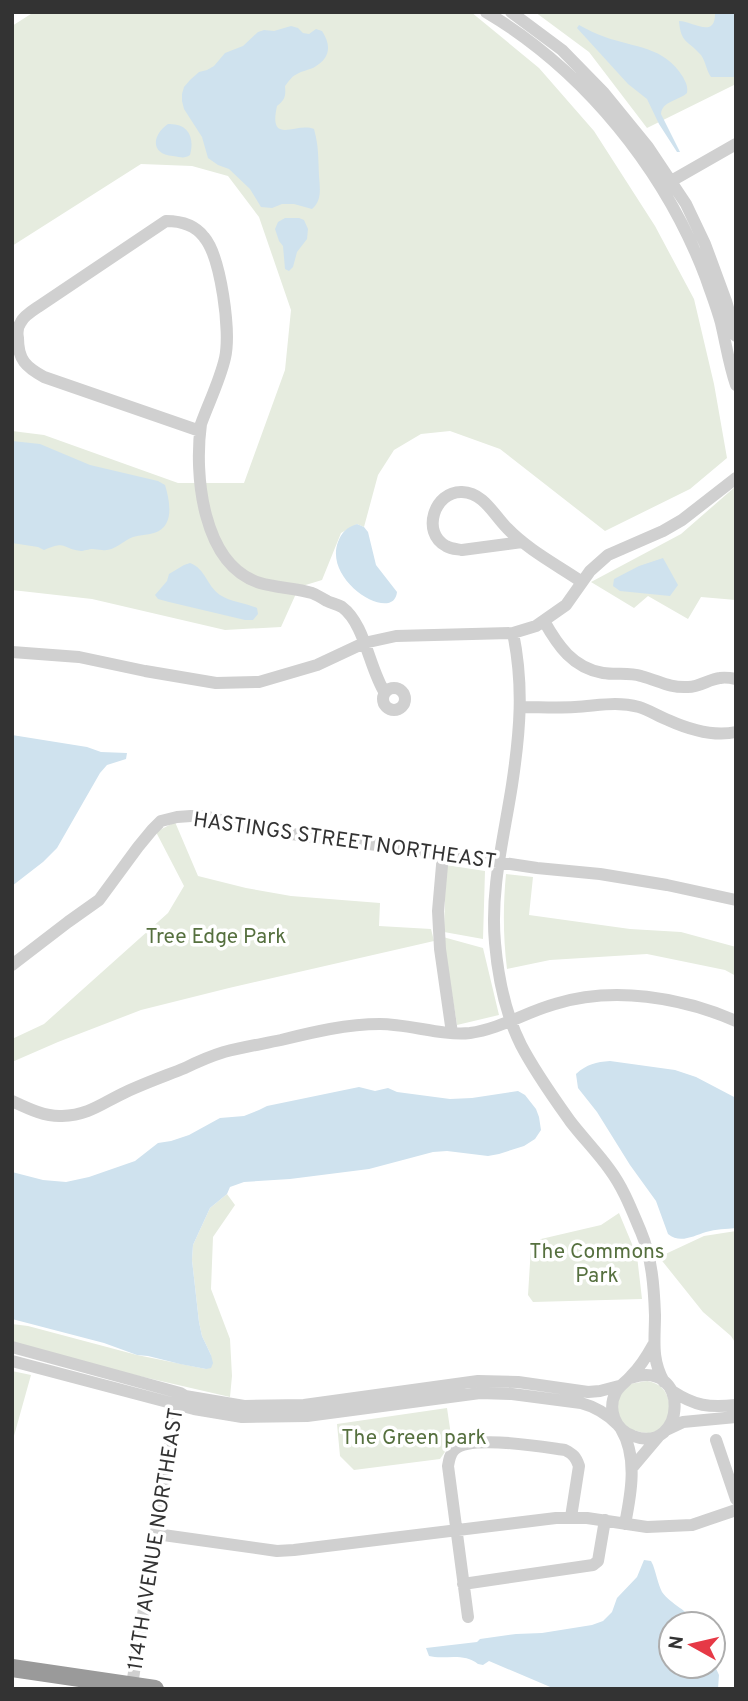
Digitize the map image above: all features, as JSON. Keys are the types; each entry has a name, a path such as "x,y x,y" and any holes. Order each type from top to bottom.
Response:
{"highway":[{"path":"12,1668 155,1689"}],"street":[{"path":"486,12 554,60 586,90 656,177 685,204 705,244 736,336"},
{"path":"511,12 562,50 604,93 648,147 666,184"},
{"path":"666,184 736,144"},
{"path":"200,431 44,377 31,370 15,348 21,321 166,221 179,221 204,236 212,250 226,313 228,339 225,358 201,424 200,431 198,443 199,468 211,532 223,554 238,572 258,583 313,593 342,607 359,630 384,693"},
{"path":"726,302 736,386"},
{"path":"12,652 79,657 216,683 259,682 317,665 364,643 396,636 513,633 536,626 566,605 590,571 608,555 682,520 736,478"},
{"path":"522,542 453,549 444,546 438,538 433,527 433,515 437,505 452,493 474,494 484,501 507,529 522,542 582,582"},
{"path":"544,621 564,652 584,667 601,673 627,673 679,687 692,687 719,678 736,679"},
{"path":"513,633 521,707 494,906 495,943 504,995 520,1043 572,1123 611,1171 627,1200 649,1255 655,1318 653,1345 659,1373 675,1399 674,1416 632,1468"},
{"path":"521,707 574,707 620,703 641,708 698,730 725,734 736,732"},
{"name":"HASTINGS STREET NORTHEAST","path":"12,965 99,900 152,830 161,821 177,817 204,816 310,837 600,874 667,884 736,900"},
{"path":"443,854 438,911 440,949 452,1032"},
{"path":"12,1101 30,1110 60,1117 88,1112 126,1092 221,1053 354,1026 380,1024 470,1033 512,1021 553,1004 586,996 616,994 665,1000 701,1008 736,1021"},
{"path":"625,1524 632,1468 628,1443 612,1409 615,1393 643,1362 653,1345"},
{"path":"12,1347 242,1417 307,1416 463,1395 497,1393 582,1403 606,1414 628,1435 639,1438 650,1438 683,1422 736,1417"},
{"path":"12,1361 178,1398 185,1396 267,1406 304,1405 478,1381 518,1382 588,1392 600,1391 639,1375 648,1375 687,1401 704,1406 736,1405"},
{"name":"114TH AVENUE NORTHEAST","path":"132,1685 178,1398"},
{"path":"716,1440 736,1499"},
{"path":"468,1617 448,1466 453,1450 468,1443 520,1443 572,1453 579,1466 571,1517"},
{"path":"156,1534 277,1551 555,1518 571,1517 647,1527 692,1525 736,1510"},
{"path":"463,1584 593,1565 598,1561 605,1521"}],"green space":[{"path":"34,12 471,12 539,68 594,131 655,226 694,299 714,384 727,458 690,489 605,531 500,449 450,431 421,434 394,450 378,475 364,527 357,524 341,533 322,580 299,587 281,627 225,630 92,599 12,590 12,431 44,435 178,483 244,483 285,370 291,310 259,217 228,176 192,166 141,164 12,246 12,26"},
{"path":"535,12 736,12 736,84 647,128 589,52"},
{"path":"736,486 736,600 701,597 688,619 648,596 634,608 591,582 681,534"},
{"name":"Tree Edge Park","path":"175,822 198,876 291,896 380,903 379,926 431,929 434,941 141,1010 12,1062 12,1039 44,1024 168,913 184,886 156,832"},
{"path":"446,865 485,871 483,939 444,932"},
{"path":"506,874 533,877 529,915 630,929 681,932 736,947 736,976 725,970 647,954 550,960 507,969 504,922"},
{"path":"443,937 483,948 499,1015 457,1025"},
{"path":"227,1194 235,1205 213,1237 211,1289 230,1339 230,1397 12,1345 12,1324 206,1369 211,1355 199,1322 192,1260 193,1245 210,1208"},
{"name":"The Commons Park","path":"619,1213 637,1256 642,1299 533,1302 528,1295 531,1247 541,1239 601,1225"},
{"path":"736,1231 736,1344 731,1336 703,1312 659,1257 704,1236"},
{"path":"12,1371 31,1375 12,1443"},
{"path":"647,1381 655,1383 666,1393 669,1413 660,1429 647,1433 626,1428 617,1413 619,1396 630,1384"},
{"name":"The Green park","path":"447,1408 452,1442 440,1459 354,1470 340,1456 337,1424"}],"water":[{"path":"715,12 736,12 736,77 711,77 701,55 681,34 679,21 708,27 712,25"},
{"path":"579,25 602,36 658,54 667,59 683,77 687,93 664,106 661,114 680,152 677,152 659,124 647,99 628,84 577,28"},
{"path":"291,26 309,34 316,29 322,31 328,47 323,61 295,75 285,86 284,97 277,106 275,118 280,129 314,129 318,147 320,190 319,198 312,209 294,204 261,207 250,189 229,169 208,158 202,137 184,109 182,101 184,87 190,80 199,72 214,66 225,53 243,46 258,32"},
{"path":"168,124 181,126 188,132 191,137 190,155 166,155 157,148 156,138"},
{"path":"285,218 304,220 308,229 307,239 297,252 293,267 289,271 285,269 283,246 275,229 278,222"},
{"path":"12,441 40,444 90,465 158,481 165,485 168,498 169,513 165,525 154,533 133,537 106,550 81,551 61,545 44,550 12,543"},
{"path":"357,524 368,532 376,565 397,592 393,601 373,601 349,584 340,571 336,557 338,542 345,531"},
{"path":"663,558 678,585 670,596 620,591 613,586 614,579 639,566"},
{"path":"190,563 199,569 220,595 257,608 258,614 253,620 245,620 158,599 155,595 167,581 169,574"},
{"path":"12,735 87,747 101,752 127,753 126,759 107,765 100,773 57,848 12,886"},
{"path":"610,1061 675,1070 696,1077 736,1098 736,1228 714,1230 682,1239 668,1234 656,1201 578,1088 576,1074 592,1064"},
{"path":"359,1087 375,1091 388,1088 397,1092 450,1099 518,1091 525,1095 536,1109 541,1130 535,1139 524,1146 499,1154 488,1156 433,1152 369,1169 244,1182 230,1187 227,1194 210,1208 193,1245 192,1260 199,1322 211,1355 211,1368 137,1355 104,1343 12,1319 12,1172 43,1180 66,1182 89,1177 135,1161 158,1143 189,1135 220,1118 244,1116 267,1106"},
{"path":"644,1560 651,1561 662,1592 682,1610 657,1610 657,1680 719,1680 718,1689 555,1689 489,1661 483,1665 467,1658 429,1656 426,1648 592,1625 603,1621 612,1612 617,1598 637,1577"}]}
